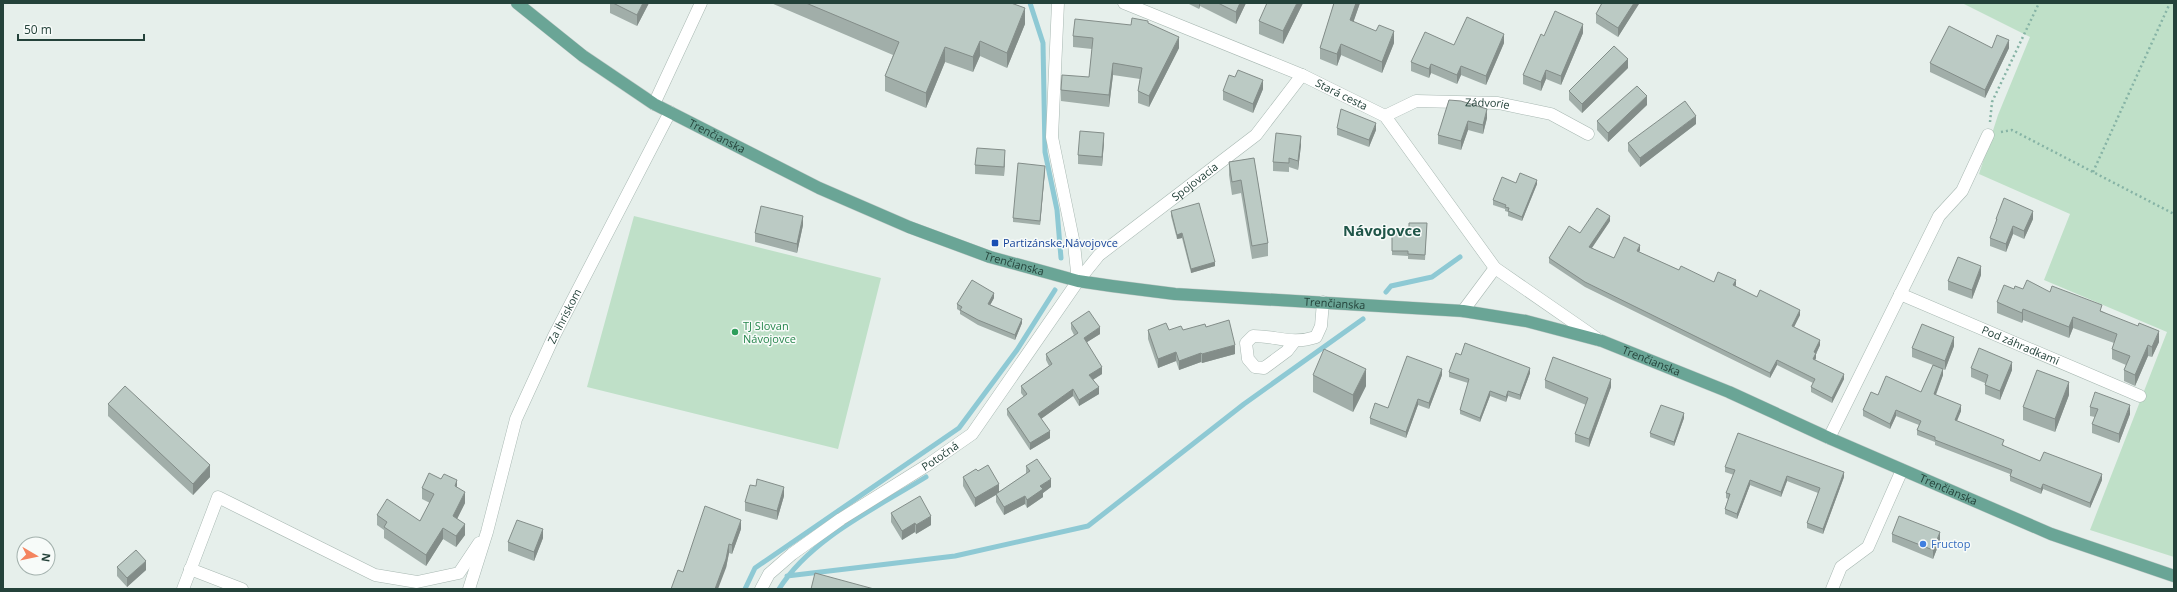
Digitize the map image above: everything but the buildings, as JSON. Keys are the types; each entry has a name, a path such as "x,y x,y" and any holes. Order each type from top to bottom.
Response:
{"main road":[{"name":"Trenčianska","path":"517,3 583,56 654,104 819,188 909,227 990,257 1078,280 1175,294 1463,311 1526,321 1602,341 1729,392 1829,438 2051,534 2174,576"}],"street":[{"path":"654,104 700,3"},
{"path":"1058,3 1052,138 1074,244 1078,280"},
{"name":"Stará cesta","path":"1124,3 1302,75 1385,116 1495,268 1602,341"},
{"name":"Spojovacia","path":"1078,280 1099,255 1256,135 1302,75"},
{"name":"Zádvorie","path":"1385,116 1416,101 1498,103 1551,114 1588,134"},
{"name":"Za ihriskom","path":"469,589 487,532 516,419 554,336 670,112"},
{"path":"1829,438 1939,216 1962,191 1988,135"},
{"path":"1463,311 1495,268"},
{"name":"Potočná","path":"761,589 769,574 792,554 841,519 929,464 972,434 1078,280"},
{"name":"Pod záhradkami","path":"1900,294 2140,396"},
{"path":"1294,342 1316,337 1321,326 1323,302"},
{"path":"1832,589 1841,567 1868,547 1902,470"},
{"path":"183,589 218,497 375,576 417,582 459,573 487,532"},
{"path":"190,569 242,589"}],"path":[{"path":"2040,3 1992,102 1988,135 2012,130 2174,214"},
{"path":"2093,172 2170,3"}],"green space":[{"path":"1962,3 2174,3 2174,557 2090,530 2167,332 2044,280 2070,214 1979,174 1998,115 2030,37"},
{"name":"TJ Slovan Návojovce","path":"634,216 881,278 838,449 587,387"}],"waterway":[{"path":"1030,3 1043,43 1045,152 1057,210 1061,258"},
{"path":"1386,292 1391,286 1432,277 1460,257"},
{"path":"745,589 755,568 959,428 1017,350 1055,290"},
{"path":"787,576 955,556 1088,526 1244,404 1363,319"},
{"path":"779,589 792,571 826,540 845,526 926,477"}],"place":[{"name":"Partizánske,Návojovce","path":"995,243"},
{"name":"TJ Slovan Návojovce","path":"735,332"},
{"name":"Fructop","path":"1923,544"}],"district":[{"name":"Návojovce","path":"1382,231"}]}
